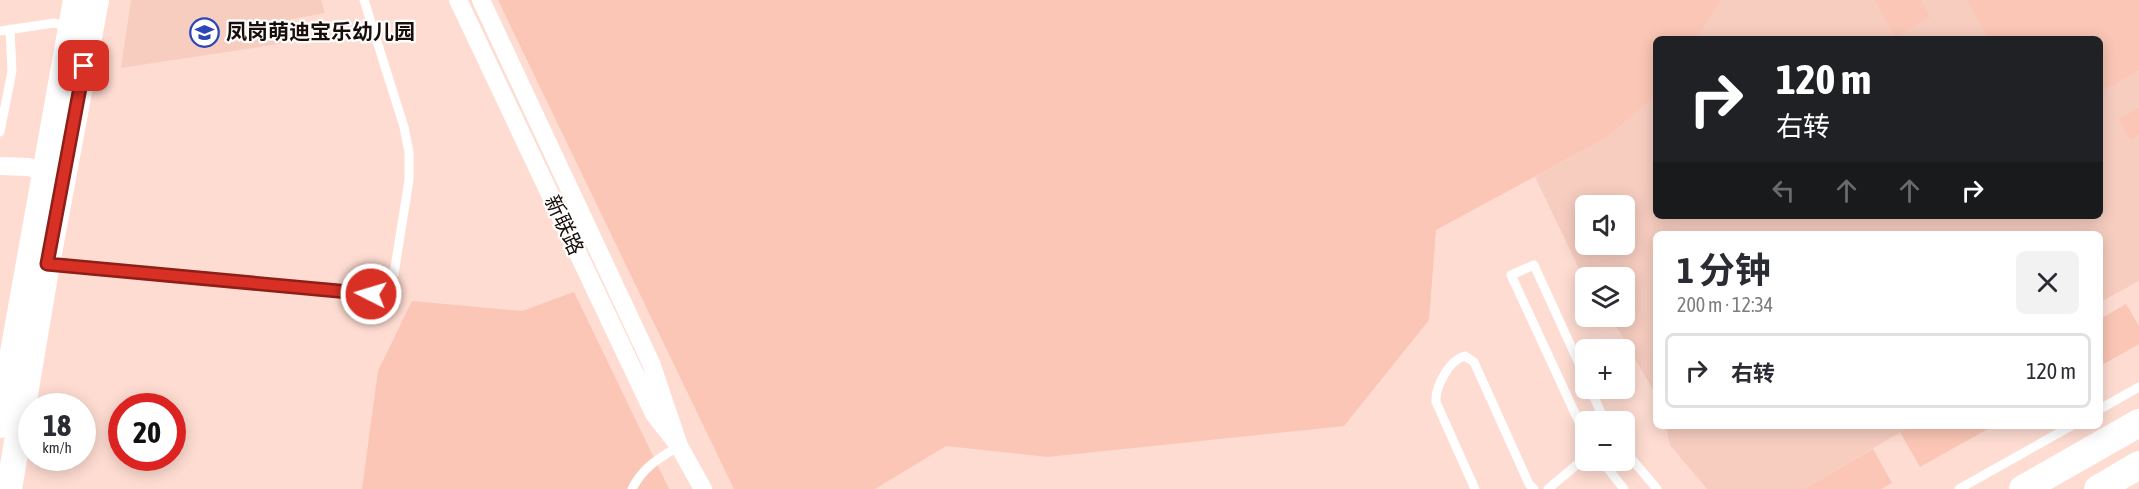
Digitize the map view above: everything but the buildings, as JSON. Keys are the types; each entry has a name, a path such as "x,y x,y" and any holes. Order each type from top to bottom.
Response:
{"main road":[{"path":"2023,489 2139,423"},
{"path":"2098,489 2139,465"}],"street":[{"path":"9,489 6,403 76,0"},
{"path":"6,403 47,264 96,0"},
{"name":"新联路","path":"458,0 654,414 679,446 703,489"},
{"name":"新联路","path":"481,0 651,363 679,446"},
{"path":"0,166 28,167 45,171"}],"lane":[{"path":"47,264 371,294 385,286 393,274 409,180 409,152 404,127 364,0"},
{"path":"0,132 12,71 5,30 54,23 71,28"},
{"path":"0,73 12,71"},
{"path":"1575,355 1534,265 1511,275 1575,413"},
{"path":"1475,489 1436,402 1437,389 1454,361 1465,356 1474,362 1529,484 1534,489"},
{"path":"2103,407 2139,387"},
{"path":"1959,489 2066,429"},
{"path":"632,489 636,480 650,463 679,446"},
{"path":"1635,463 1657,489"},
{"path":"1548,489 1575,466"},
{"path":"1610,471 1624,489"}],"shaded area":[{"name":"凤岗萌迪宝乐幼儿园","path":"131,0 321,0 325,13 282,21 285,43 121,68"},
{"path":"498,0 1721,0 1699,36 1653,36 1653,99 1606,138 1436,230 1429,320 1344,426 1047,457 946,446 875,489 734,489"},
{"path":"1721,0 2139,0 2139,281 2103,300 2103,231 1653,231 1653,390 1635,359 1635,339 1624,339 1617,327 1635,327 1635,267 1578,267 1535,177 1606,138 1653,99 1653,219 2103,219 2103,36 1699,36"},
{"path":"1875,0 1921,0 1930,17 1894,36"},
{"path":"1967,0 2139,0 2139,70 2103,90 2103,36 1987,36"},
{"path":"2139,108 2139,135 2130,140 2119,119"},
{"path":"574,292 669,489 362,489 378,371 412,301 522,311"},
{"path":"2126,304 2139,326 2139,344 2103,364 2103,317"},
{"path":"1668,429 1906,429 1804,489 1707,489 1670,445"},
{"path":"1906,429 1988,429 1920,467 1900,432"},
{"path":"1873,449 1892,483 1881,489 1804,489"}],"place":[{"name":"凤岗萌迪宝乐幼儿园","path":"205,32"}],"route":[{"path":"84,66 47,264 371,294"}]}
